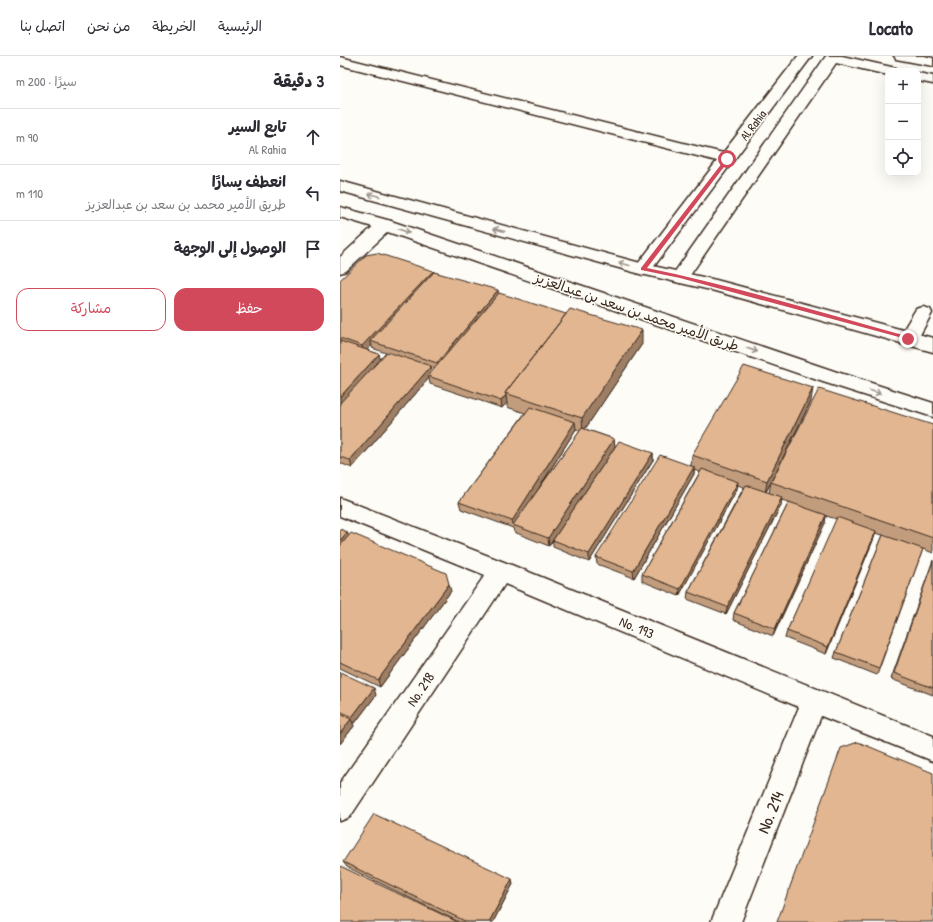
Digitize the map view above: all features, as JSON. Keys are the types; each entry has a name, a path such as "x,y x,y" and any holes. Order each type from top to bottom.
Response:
{"street":[{"name":"Al Rahia","path":"643,269 804,56"},
{"path":"901,56 933,62"},
{"path":"680,277 832,58 885,70"},
{"path":"340,61 727,159"},
{"path":"921,78 933,80"},
{"path":"340,186 643,269 680,277 933,345"},
{"name":"طريق الأمير محمد بن سعد بن عبدالعزيز","path":"340,212 385,225 815,372 933,410"},
{"path":"340,267 385,225"},
{"path":"908,339 923,313"},
{"name":"No. 193","path":"340,507 501,570 814,702 933,748"},
{"name":"No. 218","path":"340,807 501,570"},
{"name":"No. 214","path":"726,922 814,702"}],"building":[{"path":"377,253 433,271 362,346 340,338 340,280 366,255"},
{"path":"434,272 498,290 437,363 370,341"},
{"path":"499,293 566,314 505,393 506,395 501,401 428,376"},
{"path":"570,309 642,330 582,418 505,393"},
{"path":"340,341 379,354 340,397"},
{"path":"387,352 431,366 350,460 340,457 340,403"},
{"path":"744,366 813,388 767,481 692,455"},
{"path":"819,389 933,425 933,538 771,482"},
{"path":"530,407 575,422 512,521 459,502"},
{"path":"582,428 614,439 548,538 513,525"},
{"path":"619,441 653,453 589,554 553,540"},
{"path":"660,455 694,467 633,571 596,557"},
{"path":"702,469 738,482 680,589 642,574"},
{"path":"746,485 782,497 727,607 688,592"},
{"path":"789,502 826,515 775,629 734,613"},
{"path":"837,517 876,531 828,647 787,631"},
{"path":"340,529 347,532 340,541"},
{"path":"351,533 446,573 449,584 378,680 340,662 340,546"},
{"path":"883,535 923,549 879,668 836,652"},
{"path":"933,561 933,688 894,673"},
{"path":"340,672 374,688 352,717 340,711"},
{"path":"340,714 351,719 340,734"},
{"path":"858,742 933,773 933,922 777,922 841,748"},
{"path":"374,814 512,879 489,922 467,922 343,862"},
{"path":"340,866 458,922 340,922"}],"route":[{"path":"727,159 643,269 787,304 908,339"}]}
